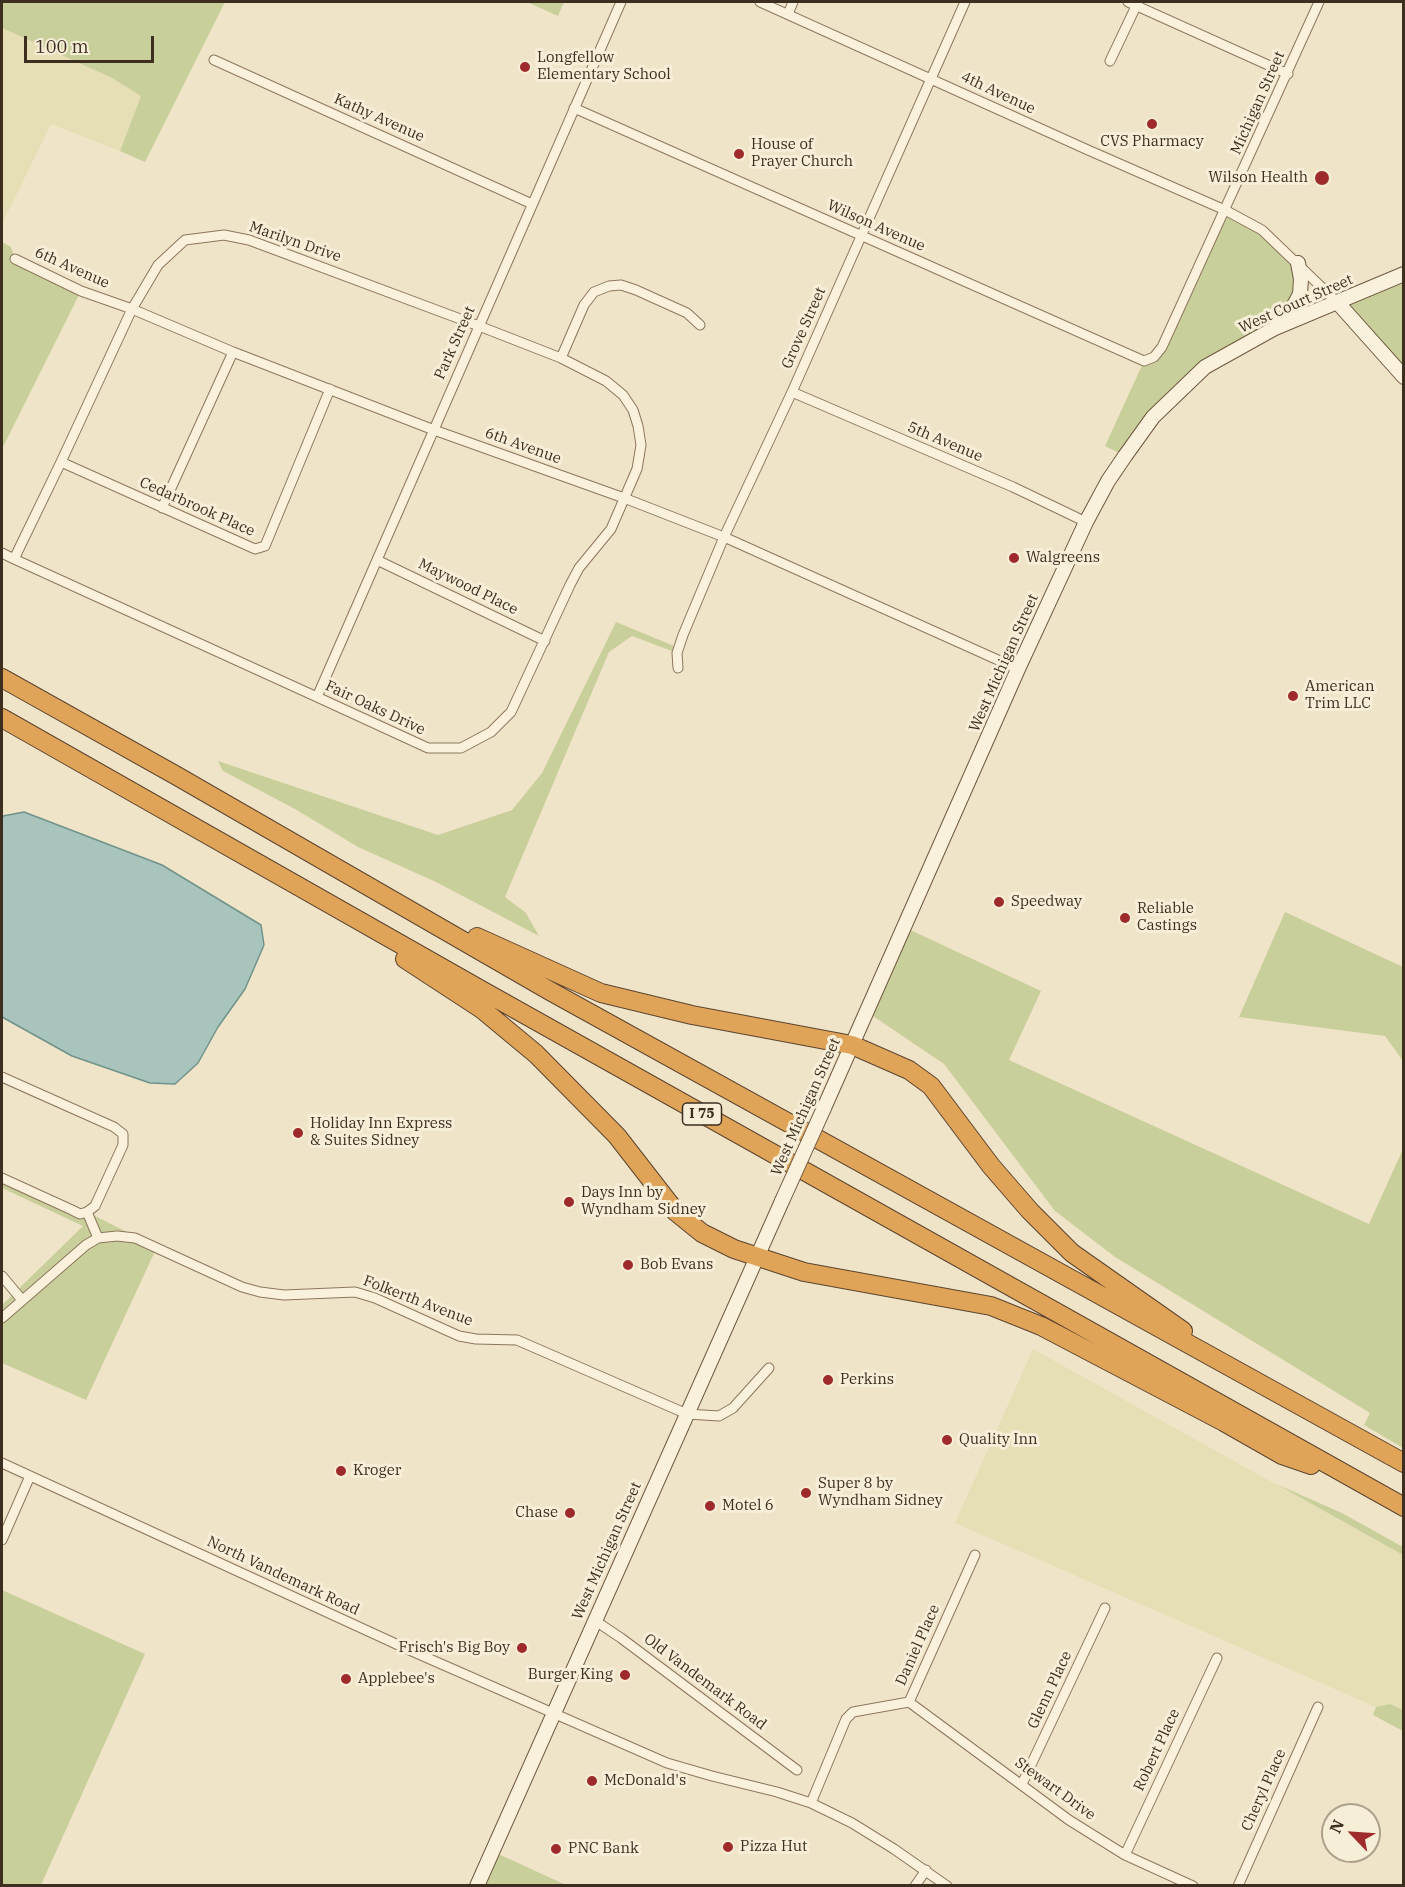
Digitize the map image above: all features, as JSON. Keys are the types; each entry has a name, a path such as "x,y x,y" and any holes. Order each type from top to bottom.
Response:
{"highway":[{"name":"I 75","path":"2,678 560,997 1404,1463"},
{"name":"I 75","path":"2,718 1404,1507"},
{"path":"379,893 601,993 693,1015 852,1045 909,1070 931,1086 991,1166 1030,1211 1072,1253 1269,1390"},
{"path":"324,900 409,962 483,1010 536,1054 617,1136 676,1212 702,1233 734,1249 804,1272 991,1306 1041,1326 1282,1455 1356,1480"}],"main road":[{"path":"1275,328 1292,309 1300,294 1301,279 1298,263"},
{"name":"West Court Street","path":"1205,367 1275,328 1404,274"},
{"path":"1338,303 1404,377"},
{"name":"West Michigan Street","path":"477,1886 1018,669 1086,522 1108,481 1153,417 1205,367"}],"street":[{"name":"Park Street","path":"317,697 621,2"},
{"name":"4th Avenue","path":"760,2 1077,146 1225,210 1262,230 1338,303"},
{"path":"788,14 793,2"},
{"name":"Grove Street","path":"678,668 677,653 682,635 724,537 792,392 965,2"},
{"name":"Michigan Street","path":"1162,347 1319,2"},
{"path":"1110,61 1134,3 1287,74"},
{"name":"Kathy Avenue","path":"214,60 532,204"},
{"name":"Wilson Avenue","path":"574,108 1144,361 1154,357 1162,347"},
{"name":"Marilyn Drive","path":"14,559 132,309 158,265 185,240 224,235 249,240 479,326 561,358 606,381 623,395 633,410 641,446 637,469 624,498"},
{"name":"6th Avenue","path":"15,259 81,291 132,309 233,352 434,430 624,498 724,537 904,620 1018,669"},
{"path":"561,358 584,305 594,292 609,286 621,285 636,290 687,313 700,325"},
{"path":"162,508 233,352"},
{"name":"Cedarbrook Place","path":"61,462 255,549 265,546 330,389"},
{"name":"5th Avenue","path":"792,392 1013,487 1086,522"},
{"name":"Fair Oaks Drive","path":"2,553 428,748 461,748 491,732 511,712 570,585 579,568 610,529 624,498"},
{"name":"Maywood Place","path":"377,560 545,641"},
{"path":"2,1077 114,1127 123,1134 123,1145 95,1206 87,1212 80,1214 2,1178"},
{"path":"2,1317 86,1245 98,1238 87,1212"},
{"name":"Folkerth Avenue","path":"98,1238 117,1236 135,1238 242,1287 260,1292 284,1294 355,1292 375,1298 459,1336 476,1339 517,1340 687,1414 719,1416 733,1408 769,1368"},
{"path":"2,1276 22,1300"},
{"name":"North Vandemark Road","path":"2,1463 406,1650 667,1762 811,1803 852,1823 926,1870 946,1886"},
{"path":"2,1540 30,1476"},
{"name":"Daniel Place","path":"811,1803 846,1719 853,1712 909,1702 975,1555"},
{"name":"Glenn Place","path":"1022,1784 1105,1608"},
{"name":"Old Vandemark Road","path":"594,1620 797,1770"},
{"name":"Robert Place","path":"1125,1854 1217,1658"},
{"name":"Stewart Drive","path":"909,1702 1069,1820 1125,1854 1192,1886"},
{"name":"Cheryl Place","path":"1238,1886 1318,1707"},
{"path":"915,1886 926,1870"}],"shaded area":[{"path":"2,28 112,78 141,96 120,151 51,124 2,224"},
{"path":"1033,1349 1403,1555 1403,1710 1390,1704 1376,1707 955,1523"}],"green space":[{"path":"2,2 225,2 145,162 120,151 141,96 112,78 2,28"},
{"path":"530,2 564,2 558,16"},
{"path":"1225,210 1262,230 1298,263 1292,309 1205,367 1125,456 1105,446 1144,361 1154,357"},
{"path":"2,242 11,247 15,259 81,291 2,449"},
{"path":"1403,274 1403,377 1338,303"},
{"path":"616,622 679,648 677,653 632,636 609,652 505,897 526,913 539,936 436,882 358,847 295,809 223,771 218,761 438,835 512,810 542,773"},
{"path":"1285,912 1403,967 1403,1061 1385,1036 1239,1017"},
{"path":"904,927 1041,991 1009,1060 1369,1224 1403,1149 1403,1448 1364,1425 1370,1413 1115,1257 1055,1211 944,1064 867,1012"},
{"path":"2,1181 87,1212 157,1247 86,1400 2,1363 2,1305 83,1226 2,1188"},
{"path":"1276,1484 1342,1513 1403,1547 1403,1555"},
{"path":"2,1590 145,1654 41,1885 2,1885"},
{"path":"1390,1704 1403,1710 1403,1731 1373,1715 1376,1707"},
{"path":"492,1851 566,1885 477,1886"}],"water":[{"path":"24,812 162,865 261,925 264,945 245,989 218,1027 198,1063 175,1084 150,1083 72,1056 2,1017 2,819 3,816"}],"place":[{"name":"Longfellow Elementary School","path":"525,67"},
{"name":"CVS Pharmacy","path":"1152,124"},
{"name":"House of Prayer Church","path":"739,154"},
{"name":"Wilson Health","path":"1322,178"},
{"name":"Walgreens","path":"1014,558"},
{"name":"American Trim LLC","path":"1293,696"},
{"name":"Speedway","path":"999,902"},
{"name":"Reliable Castings","path":"1125,918"},
{"name":"Holiday Inn Express & Suites Sidney","path":"298,1133"},
{"name":"Days Inn by Wyndham Sidney","path":"569,1202"},
{"name":"Bob Evans","path":"628,1265"},
{"name":"Perkins","path":"828,1380"},
{"name":"Quality Inn","path":"947,1440"},
{"name":"Kroger","path":"341,1471"},
{"name":"Super 8 by Wyndham Sidney","path":"806,1493"},
{"name":"Motel 6","path":"710,1506"},
{"name":"Chase","path":"570,1513"},
{"name":"Frisch's Big Boy","path":"522,1648"},
{"name":"Burger King","path":"625,1675"},
{"name":"Applebee's","path":"346,1679"},
{"name":"McDonald's","path":"592,1781"},
{"name":"Pizza Hut","path":"728,1847"},
{"name":"PNC Bank","path":"556,1849"}]}
